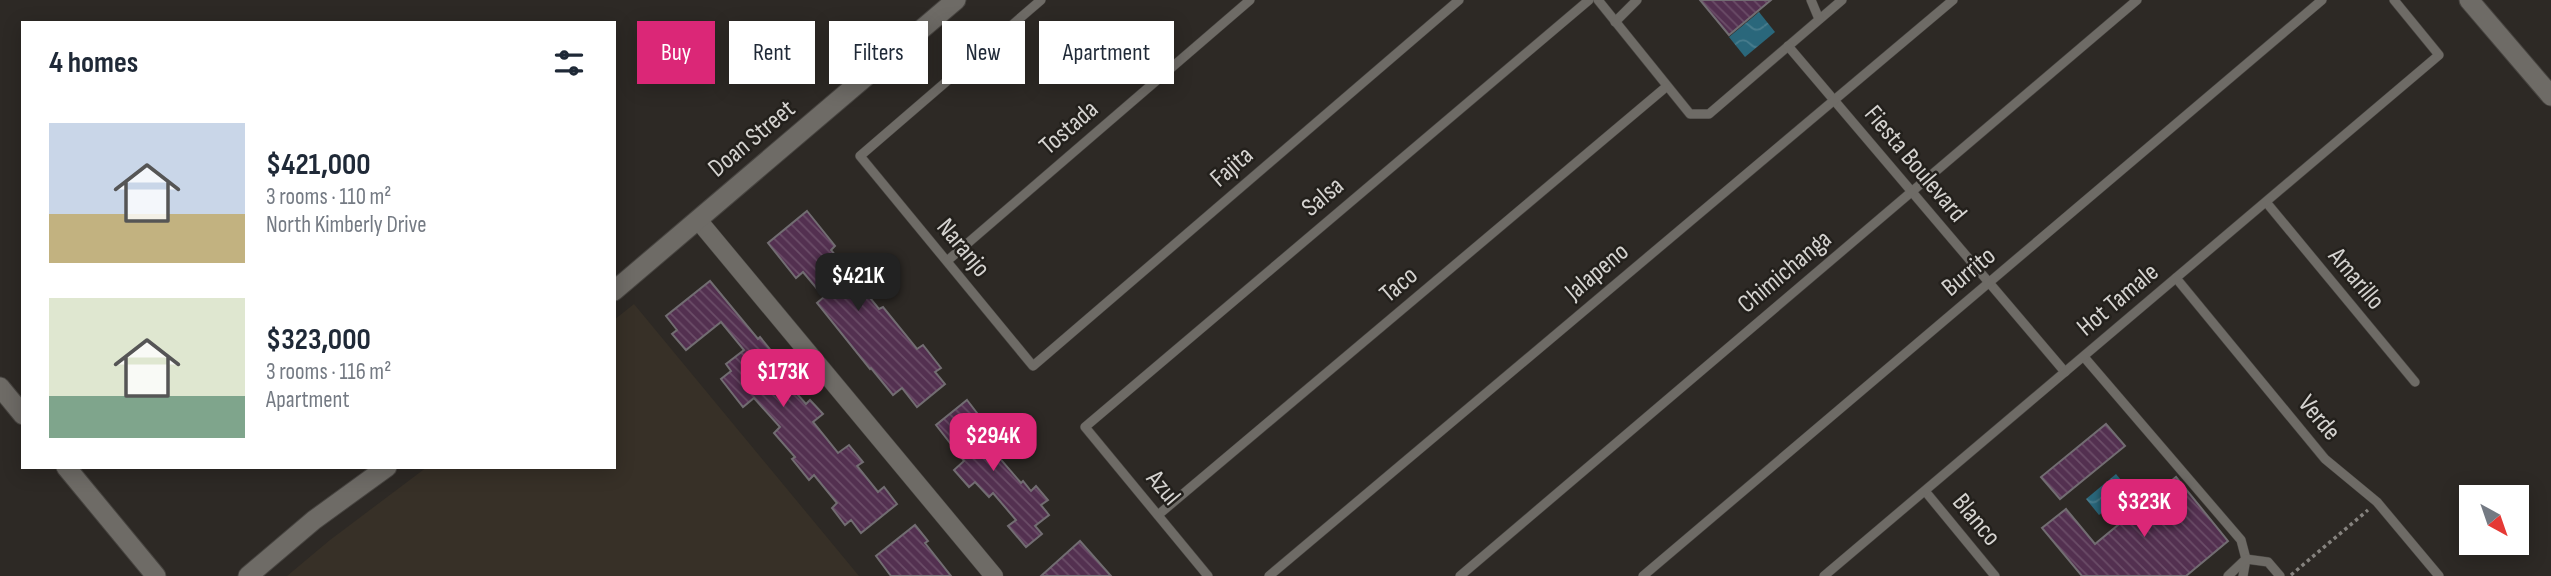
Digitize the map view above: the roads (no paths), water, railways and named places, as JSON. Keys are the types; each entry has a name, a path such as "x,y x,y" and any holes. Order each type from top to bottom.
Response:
{"street":[{"name":"Doan Street","path":"616,289 956,0"},
{"path":"2469,0 2551,96"},
{"path":"698,220 994,576"},
{"path":"0,387 21,413"},
{"path":"68,469 156,576"},
{"path":"248,576 314,520 384,469"}],"lane":[{"name":"Naranjo","path":"1033,366 860,156 1041,0"},
{"name":"Tostada","path":"947,261 1250,0"},
{"name":"Fajita","path":"1033,366 1459,0"},
{"name":"Salsa","path":"1084,427 1589,0"},
{"path":"1598,0 1690,114 1709,114 1842,0"},
{"path":"1615,22 1637,0"},
{"path":"1811,0 1819,19"},
{"name":"Jalapeno","path":"1269,576 1953,0"},
{"name":"Chimichanga","path":"1460,576 2137,0"},
{"name":"Burrito","path":"1643,576 2322,0"},
{"name":"Hot Tamale","path":"1824,576 2439,55 2394,0"},
{"name":"Fiesta Boulevard","path":"1788,46 2065,372"},
{"name":"Taco","path":"1158,515 1666,87"},
{"name":"Amarillo","path":"2266,202 2415,382"},
{"name":"Verde","path":"2176,278 2325,459 2377,502 2439,576"},
{"path":"2084,357 2241,540 2246,559 2243,576"},
{"name":"Azul","path":"1084,427 1208,576"},
{"name":"Blanco","path":"1925,491 1995,576"},
{"path":"2228,576 2246,559"},
{"path":"2246,559 2268,562 2280,576"}],"water":[{"path":"1759,12 1775,32 1745,57 1729,37"},
{"path":"2116,474 2130,491 2099,515 2086,499"}]}
